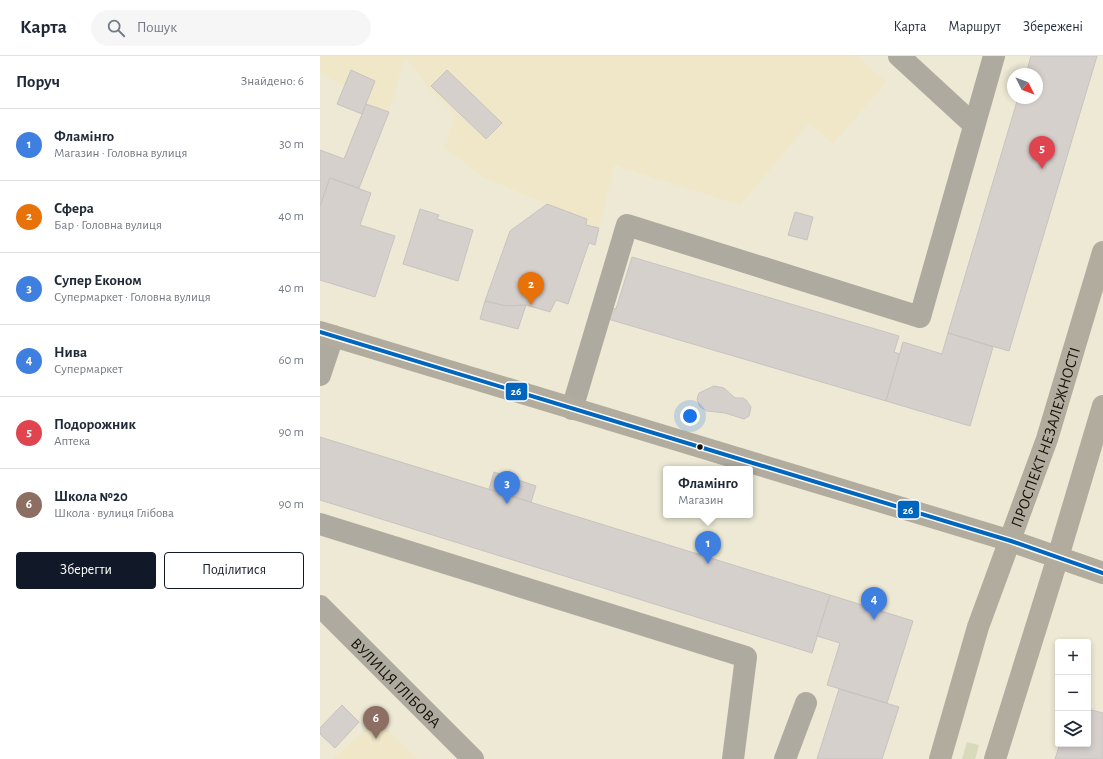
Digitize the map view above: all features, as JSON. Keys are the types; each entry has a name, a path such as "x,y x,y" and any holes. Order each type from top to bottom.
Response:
{"main road":[{"name":"ПРОСПЕКТ НЕЗАЛЕЖНОСТІ","path":"940,759 978,627 1011,541 1047,439 1103,252"},
{"path":"326,334 1011,541 1103,573"},
{"path":"995,759 1103,406"}],"street":[{"path":"899,56 974,125"},
{"path":"572,409 627,225 920,317 994,56"},
{"path":"320,375 326,334"},
{"path":"320,524 746,657 733,759"},
{"name":"ВУЛИЦЯ ГЛІБОВА","path":"320,606 473,759"},
{"path":"785,759 806,703"}],"shaded area":[{"path":"320,56 858,56 886,82 833,144 809,123 740,205 614,165 599,228 586,225 587,218 546,204 483,177 444,147 455,114 429,88 405,57 389,112 366,104 375,81 351,71 344,87 320,72"},
{"path":"377,720 417,759 333,759"}],"green space":[{"path":"967,742 979,745 975,759 962,759"}],"building":[{"path":"1031,56 1097,56 1009,351 948,333 1016,104 1043,104 1043,68 1028,68"},
{"path":"351,70 375,81 362,114 337,104"},
{"path":"447,70 502,123 486,139 431,86"},
{"path":"366,104 389,112 359,188 330,178 320,206 320,150 344,159"},
{"path":"330,178 371,193 360,225 395,236 375,297 320,280 320,206"},
{"path":"547,204 587,219 586,225 599,228 595,245 589,243 568,304 556,300 550,312 526,305 506,306 485,301 510,231"},
{"path":"420,209 439,215 437,219 473,230 458,281 403,264"},
{"path":"795,212 813,217 807,240 788,235"},
{"path":"632,257 899,336 894,352 900,354 886,401 608,319 612,308 616,309"},
{"path":"485,301 506,306 526,305 518,329 480,319"},
{"path":"948,333 993,347 970,426 886,401 903,342 942,354"},
{"path":"714,386 724,388 735,398 743,398 746,400 751,407 749,416 744,419 725,413 707,411 700,407 697,399 699,393"},
{"path":"320,437 830,595 812,653 320,500"},
{"path":"494,472 536,486 531,502 489,489"},
{"path":"830,595 913,621 887,703 827,685 840,643 817,636"},
{"path":"839,689 899,707 882,759 817,759"},
{"path":"342,705 359,722 335,748 320,734 320,728"},
{"path":"1091,710 1103,713 1103,759 1055,759 1059,747 1091,747"}],"transit line":[{"name":"26","path":"320,332 1011,541 1103,573"}],"place":[{"name":"Подорожник","path":"1042,169"},
{"name":"Сфера","path":"531,305"},
{"name":"Супер Економ","path":"507,504"},
{"name":"Фламінго","path":"708,564"},
{"name":"Нива","path":"874,620"},
{"name":"Школа №20","path":"376,739"}]}
